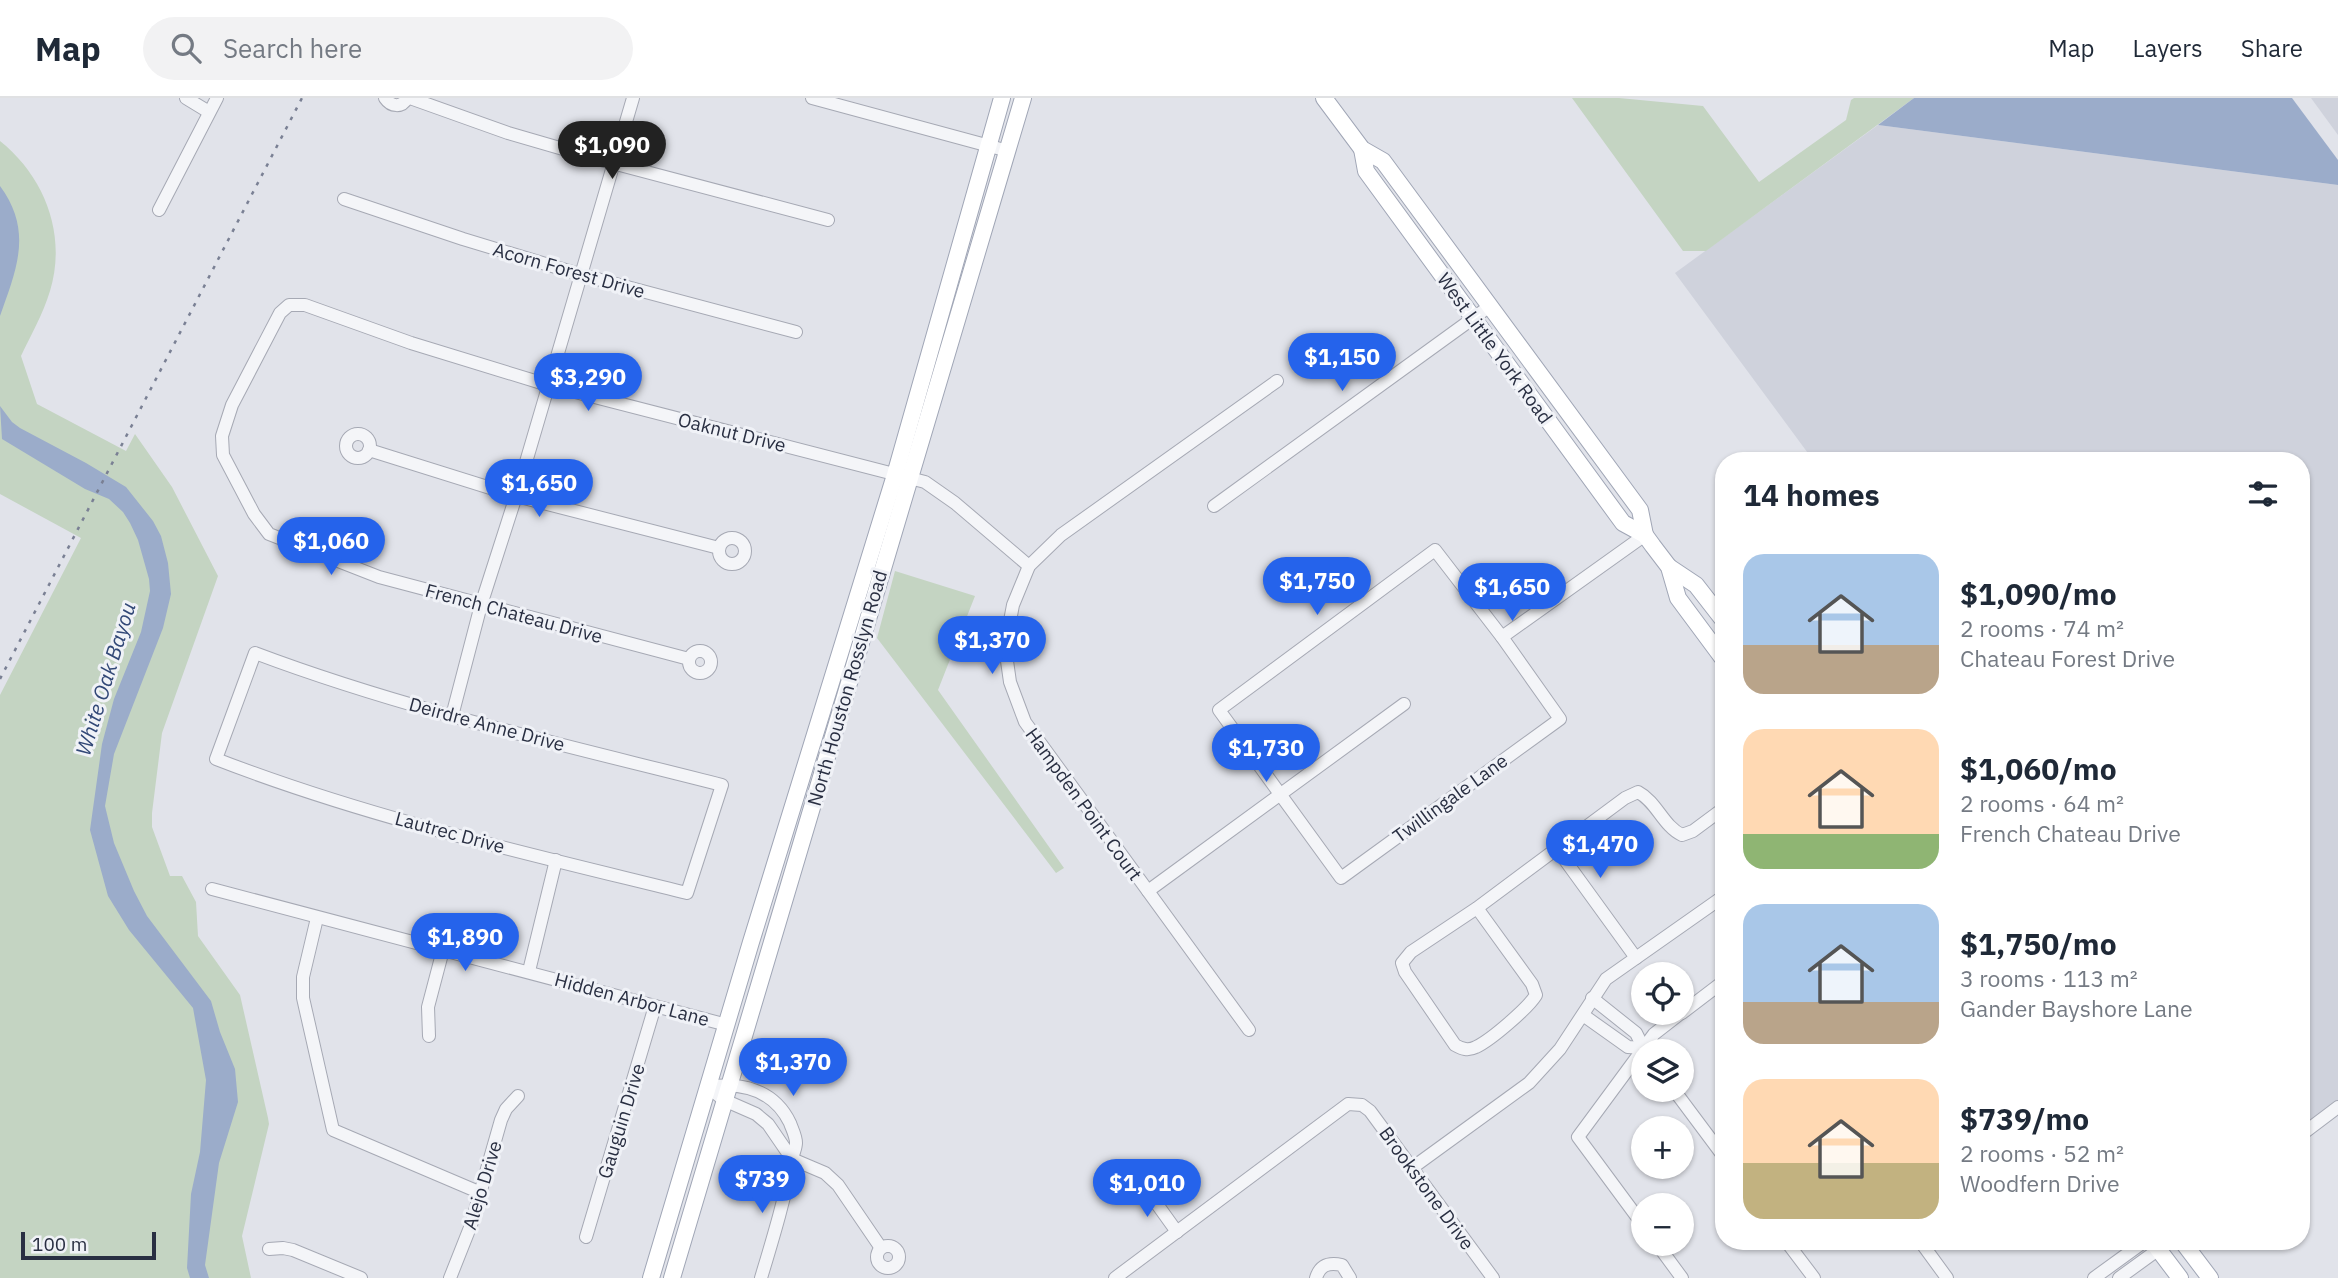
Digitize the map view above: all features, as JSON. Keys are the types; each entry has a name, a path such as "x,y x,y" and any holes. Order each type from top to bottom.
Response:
{"main road":[{"name":"North Houston Rosslyn Road","path":"651,1278 806,763 854,635 902,477 954,298 988,145 1002,98"},
{"name":"North Houston Rosslyn Road","path":"954,298 1008,151 1023,98"},
{"name":"West Little York Road","path":"1324,98 1362,149 1383,161 1585,435 1640,510 1645,535"},
{"name":"West Little York Road","path":"1362,149 1366,171 1623,523 1645,535 1669,567 1696,585 1715,609"},
{"path":"1569,448 1585,435"},
{"name":"West Little York Road","path":"1669,567 1678,598 1715,648"},
{"name":"North Houston Rosslyn Road","path":"672,1278 823,770 854,635"},
{"path":"806,763 823,770"},
{"path":"789,818 805,830"},
{"path":"751,942 769,949"},
{"path":"661,1244 680,1249"},
{"path":"2161,1250 2180,1278"},
{"path":"2189,1250 2210,1278"}],"street":[{"path":"186,98 209,112"},
{"path":"159,210 217,98"},
{"path":"385,98 397,106 408,98 508,133 613,164 828,220"},
{"path":"452,716 481,605 516,496 633,98"},
{"path":"812,98 1008,151"},
{"name":"Acorn Forest Drive","path":"344,199 582,275 796,332"},
{"name":"Oaknut Drive","path":"289,305 305,304 411,343 548,386 925,482 955,503 1029,566"},
{"name":"French Chateau Drive","path":"289,305 280,313 232,405 222,436 223,455 254,514 269,534 379,577 689,659"},
{"path":"1214,506 1490,306"},
{"name":"Hampden Point Court","path":"1249,1030 1025,722 1010,682 1005,647 1013,605 1029,566 1061,536 1277,381"},
{"path":"369,450 516,496 719,548"},
{"path":"1279,795 1219,710 1435,550 1502,638 1645,535"},
{"name":"Twillingale Lane","path":"1279,795 1341,878 1560,719 1502,638"},
{"name":"Deirdre Anne Drive","path":"255,653 320,677 452,716 722,785"},
{"name":"Lautrec Drive","path":"255,653 216,759 275,782 346,804 687,893 722,785"},
{"path":"1148,891 1404,704"},
{"path":"1477,908 1532,984 1536,995 1530,1005 1475,1048 1465,1049 1455,1045 1405,972 1402,963 1411,952 1477,908 1625,798 1637,792 1648,798 1673,830 1682,835 1693,831 1715,815"},
{"path":"1556,849 1636,958"},
{"path":"529,971 556,860"},
{"name":"Hidden Arbor Lane","path":"212,889 727,1025"},
{"path":"1412,1168 1529,1083 1560,1049 1606,979 1715,902"},
{"path":"317,918 303,977 303,998 333,1130 481,1193"},
{"path":"429,1036 428,1007 443,950"},
{"path":"1694,1003 1715,988"},
{"path":"1592,999 1636,1033 1639,1039"},
{"name":"Gauguin Drive","path":"586,1237 655,1006"},
{"path":"1583,1016 1631,1048"},
{"path":"1651,1039 1666,1025"},
{"path":"1631,1067 1578,1137 1631,1209"},
{"path":"708,1087 726,1092 756,1114 768,1124 792,1158 825,1173 838,1185 881,1248"},
{"path":"726,1092 753,1089 775,1102 794,1131 796,1143 790,1177 761,1278"},
{"name":"Alejo Drive","path":"450,1278 481,1193 501,1120 506,1109 518,1096"},
{"path":"1683,1102 1715,1145"},
{"name":"Brookstone Drive","path":"1177,1232 1338,1111 1349,1104 1356,1104 1370,1111 1489,1276"},
{"path":"2310,1128 2338,1107"},
{"path":"1115,1278 1177,1232 1144,1186"},
{"path":"269,1249 293,1250 357,1277"},
{"path":"1793,1250 1814,1278"},
{"path":"1927,1250 1947,1278"},
{"path":"2094,1278 2144,1250"},
{"path":"2119,1278 2149,1250"},
{"path":"1666,1256 1682,1278"},
{"path":"1316,1278 1319,1269 1334,1264 1342,1265 1350,1278"}],"shaded area":[{"path":"2311,98 2338,98 2338,135"},
{"path":"1878,125 2338,185 2338,1103 2310,1124 2310,452 1807,452 1675,273"}],"green space":[{"path":"1572,98 1619,98 1703,106 1759,182 1846,120 1851,100 1854,98 1914,98 1706,251 1683,251"},
{"path":"0,141 16,155 29,172 40,190 54,228 55,270 50,291 21,356 37,404 126,451 135,434 172,487 218,576 162,733 152,827 170,876 182,876 196,902 198,936 240,995 268,1118 269,1124 242,1236 251,1278 0,1278 0,695 81,538 0,494"},
{"path":"895,571 975,596 938,690 1064,868 1056,873 877,638"}],"water":[{"path":"1914,98 2292,98 2338,160 2338,185 1878,125"},
{"path":"0,186 16,219 19,250 12,282 0,316"},
{"path":"0,406 20,428 126,487 153,521 161,536 168,563 171,594 163,628 114,754 105,806 114,843 134,891 147,916 211,1001 235,1069 238,1102 219,1163 205,1265 209,1278 190,1278 187,1268 191,1194 200,1152 206,1080 193,1008 129,930 108,896 90,830 102,744 114,699 141,632 150,591 149,579 138,540 123,512 109,499 85,489 2,439"}],"railway":[{"path":"0,679 302,98"}],"water label":[{"name":"White Oak Bayou","path":"106,679"}]}
